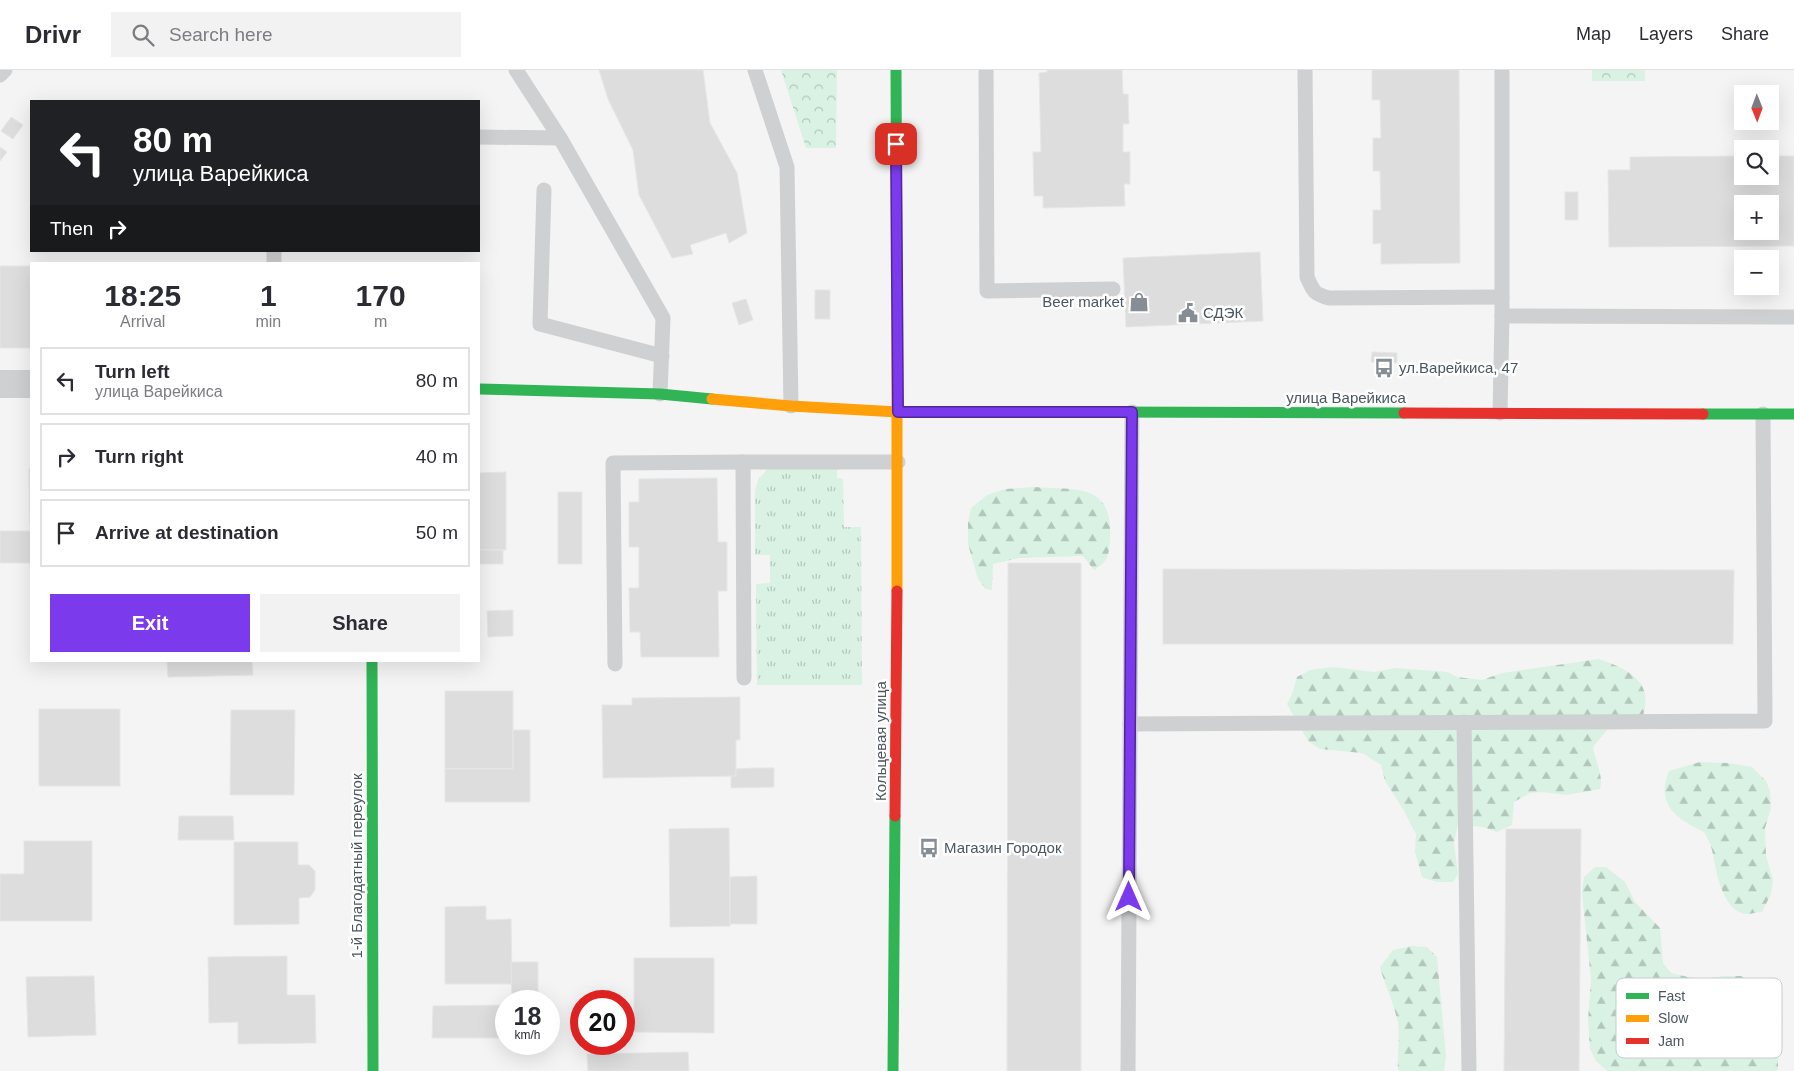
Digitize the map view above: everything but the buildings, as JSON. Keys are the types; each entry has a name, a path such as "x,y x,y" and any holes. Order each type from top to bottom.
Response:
{"street":[{"name":"Кольцевая улица","path":"893,1071 898,462 896,70"},
{"path":"0,384 30,384"},
{"name":"улица Варейкиса","path":"480,389 660,394 791,406 898,412 1794,414"},
{"name":"1-й Благодатный переулок","path":"372,662 373,1071"}],"lane":[{"path":"0,75 5,70"},
{"path":"516,70 560,138 664,318 660,394"},
{"path":"755,70 787,167 791,406"},
{"path":"986,70 987,291 1113,289"},
{"path":"1305,70 1307,277 1312,290 1319,295 1329,298 1502,297"},
{"path":"1500,413 1502,70"},
{"path":"480,137 560,138"},
{"path":"544,190 540,324 662,356"},
{"path":"1502,316 1794,316"},
{"path":"1128,1071 1132,412"},
{"path":"1130,724 1765,721 1763,414"},
{"path":"743,462 744,678"},
{"path":"615,664 613,463 898,462"},
{"path":"1464,722 1469,1071"}],"green space":[{"path":"781,70 837,70 836,148 806,148"},
{"path":"1592,70 1645,70 1645,81 1592,81"},
{"path":"837,466 837,478 843,479 844,527 861,527 862,685 757,685 756,584 770,583 770,555 755,555 755,491 758,480 769,467"},
{"path":"1035,487 1078,490 1099,498 1105,507 1109,520 1110,538 1107,557 1094,570 1083,556 1019,558 993,564 992,590 986,589 978,579 968,544 968,523 971,508 987,495 1006,489"},
{"path":"1599,659 1627,671 1639,681 1645,694 1640,726 1632,729 1607,730 1593,747 1600,774 1600,789 1566,795 1542,792 1530,793 1514,802 1512,825 1497,832 1483,827 1461,825 1457,828 1454,843 1458,874 1453,882 1437,882 1422,877 1415,852 1416,834 1385,781 1381,765 1362,753 1320,749 1308,741 1287,704 1297,677 1310,670 1333,667 1374,672 1396,668 1448,672 1457,677 1482,680 1502,673"},
{"path":"1700,762 1728,763 1752,767 1766,781 1770,791 1771,808 1765,828 1766,856 1773,880 1771,894 1762,912 1747,914 1731,906 1721,888 1710,843 1704,832 1677,816 1667,802 1665,783 1669,771"},
{"path":"1595,867 1606,867 1625,882 1635,902 1660,928 1663,963 1671,973 1692,978 1616,978 1616,1058 1778,1058 1778,1071 1607,1071 1596,1061 1590,1049 1588,1020 1591,980 1582,893 1584,877"},
{"path":"1412,946 1427,947 1437,957 1446,1056 1444,1071 1398,1071 1398,1023 1380,967 1393,950"},
{"path":"1723,976 1742,976 1744,978 1712,978"}],"traffic: fast":[{"path":"896,70 897,299"},
{"path":"480,389 660,394 712,399"},
{"path":"1099,412 1404,413"},
{"path":"1703,414 1794,414"},
{"path":"372,662 373,1071"},
{"path":"893,1071 895,816"}],"traffic: slow":[{"path":"897,299 897,591"},
{"path":"712,399 898,412 1099,412"}],"traffic: jam":[{"path":"1404,413 1703,414"},
{"path":"895,816 897,591"}],"place":[{"name":"Beer market","path":"1139,302"},
{"name":"СДЭК","path":"1188,313"},
{"name":"ул.Варейкиса, 47","path":"1384,368"},
{"name":"Магазин Городок","path":"929,848"}],"route":[{"path":"896,144 898,412 1132,412 1129,897"}]}
